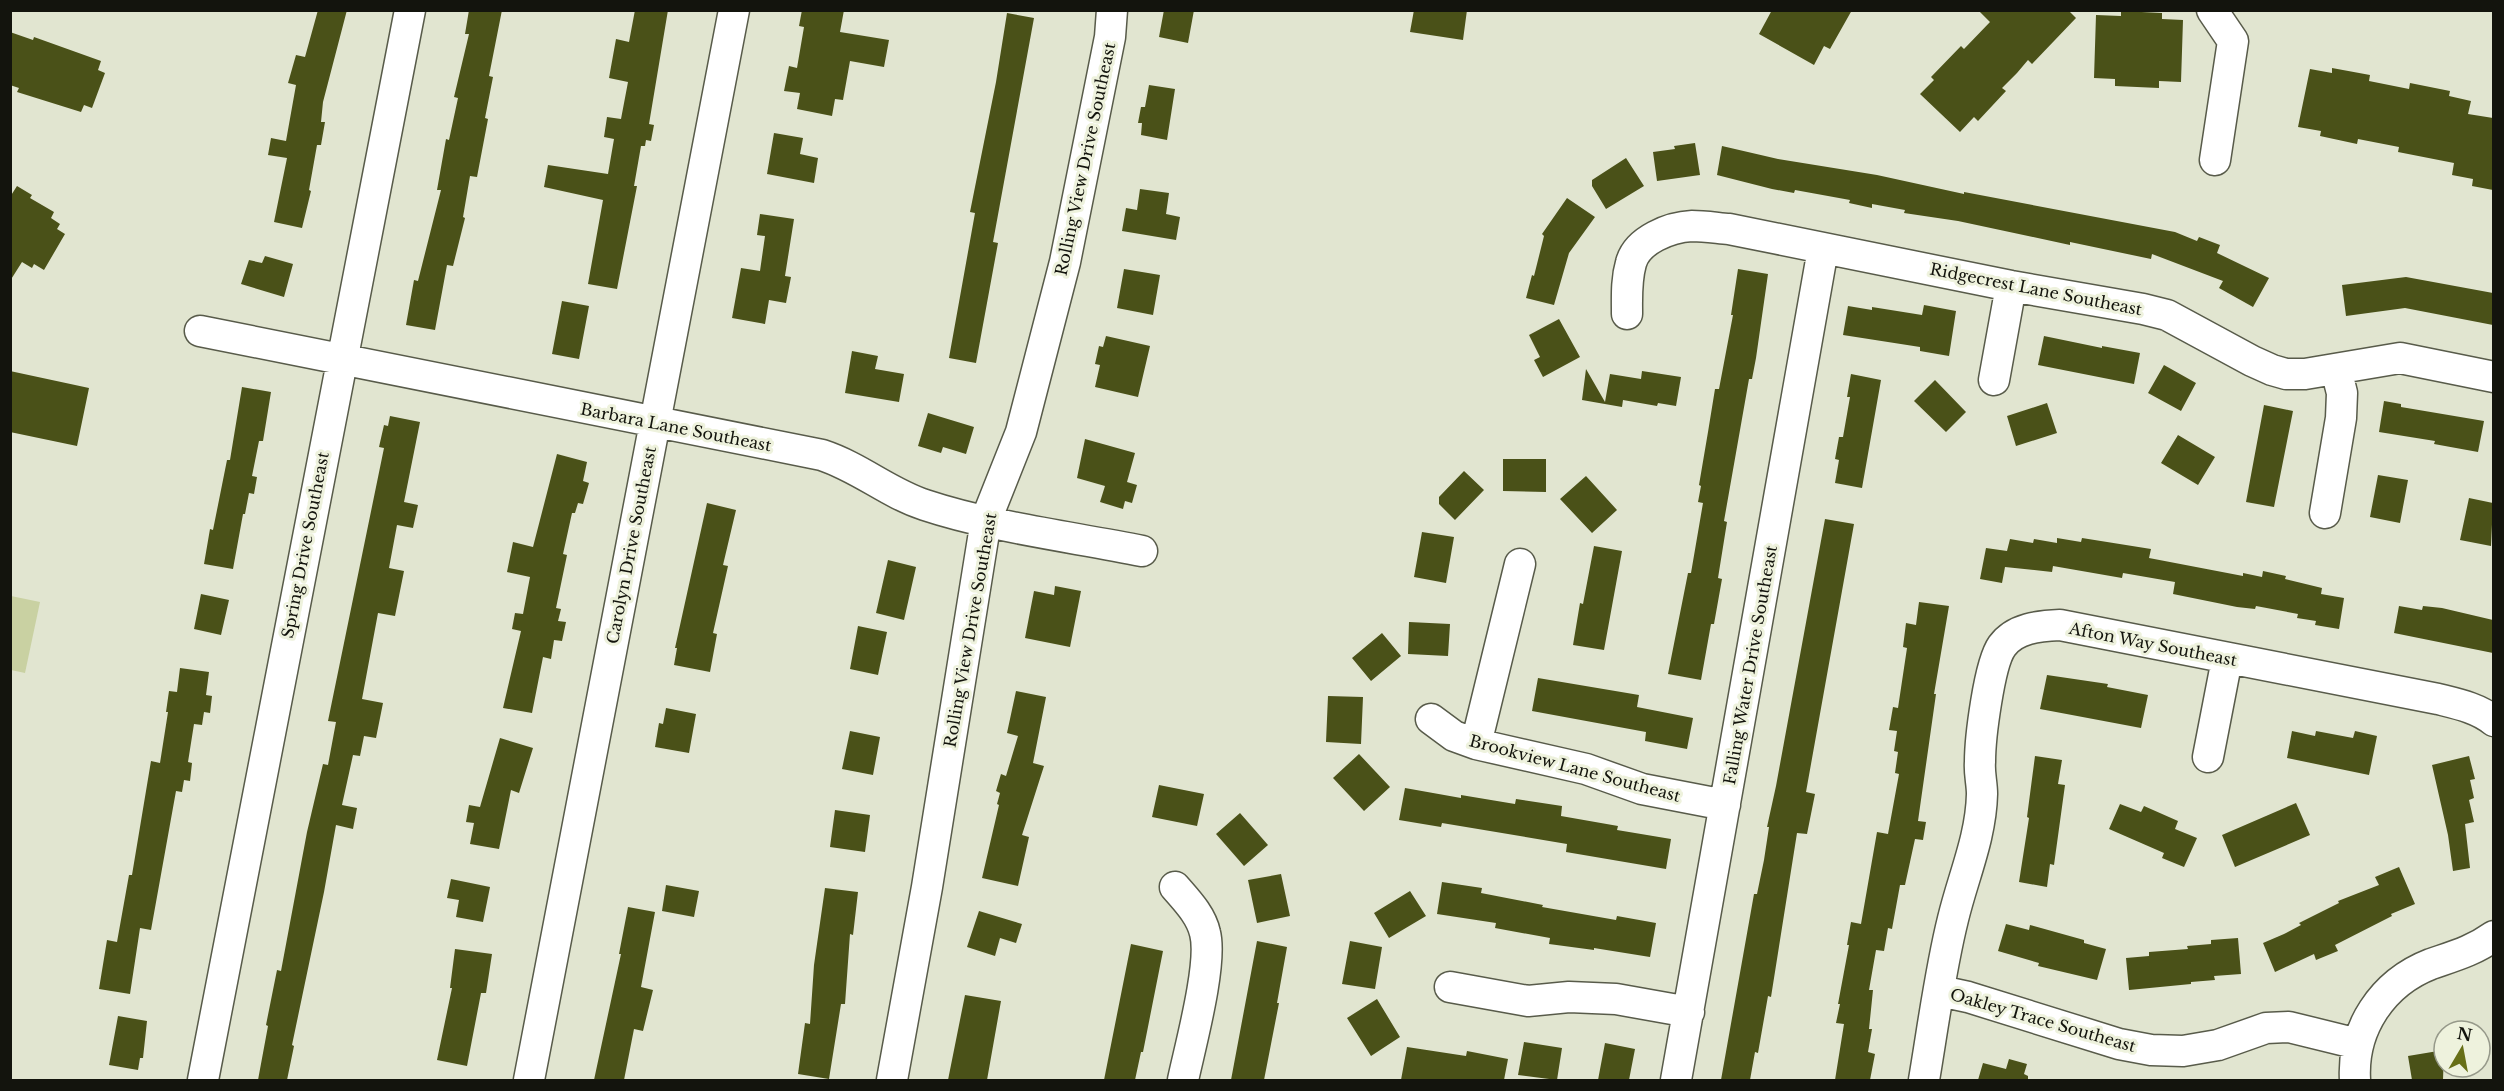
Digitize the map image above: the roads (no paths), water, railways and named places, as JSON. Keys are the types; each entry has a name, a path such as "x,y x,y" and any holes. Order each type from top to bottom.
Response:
{"street":[{"name":"Spring Drive Southeast","path":"203,1080 410,10"},
{"name":"Carolyn Drive Southeast","path":"529,1080 734,10"},
{"name":"Rolling View Drive Southeast","path":"892,1080 927,887 986,520 1021,432 1065,262 1110,38 1112,10"},
{"path":"2212,10 2233,41 2215,160"},
{"name":"Ridgecrest Lane Southeast","path":"1627,314 1627,287 1632,260 1645,242 1665,233 1691,226 1729,229 2166,315 2272,370 2305,374 2400,358 2493,376"},
{"name":"Falling Water Drive Southeast","path":"1676,1080 1823,249"},
{"path":"1994,380 2011,286"},
{"name":"Barbara Lane Southeast","path":"200,331 822,455 844,462 909,499 986,520 1142,550"},
{"path":"2325,513 2341,417 2342,393 2336,369"},
{"path":"1476,744 1520,564"},
{"name":"Afton Way Southeast","path":"1924,1080 1953,919 1976,842 1982,794 1980,762 1983,728 1994,664 2001,647 2010,636 2039,626 2060,625 2438,699 2462,705 2486,715 2493,722"},
{"path":"2208,757 2227,659"},
{"name":"Brookview Lane Southeast","path":"1431,718 1454,735 1476,744 1586,769 1642,789 1725,805"},
{"path":"1175,887 1196,911 1205,933 1207,958 1183,1080"},
{"path":"2355,1080 2358,1044 2367,1019 2394,985 2431,964 2478,948 2493,936"},
{"path":"1450,987 1528,1001 1569,997 1616,999 1689,1012"},
{"name":"Oakley Trace Southeast","path":"1940,991 2013,1010 2119,1044 2151,1050 2183,1051 2218,1045 2266,1028 2289,1027 2358,1044"}]}
